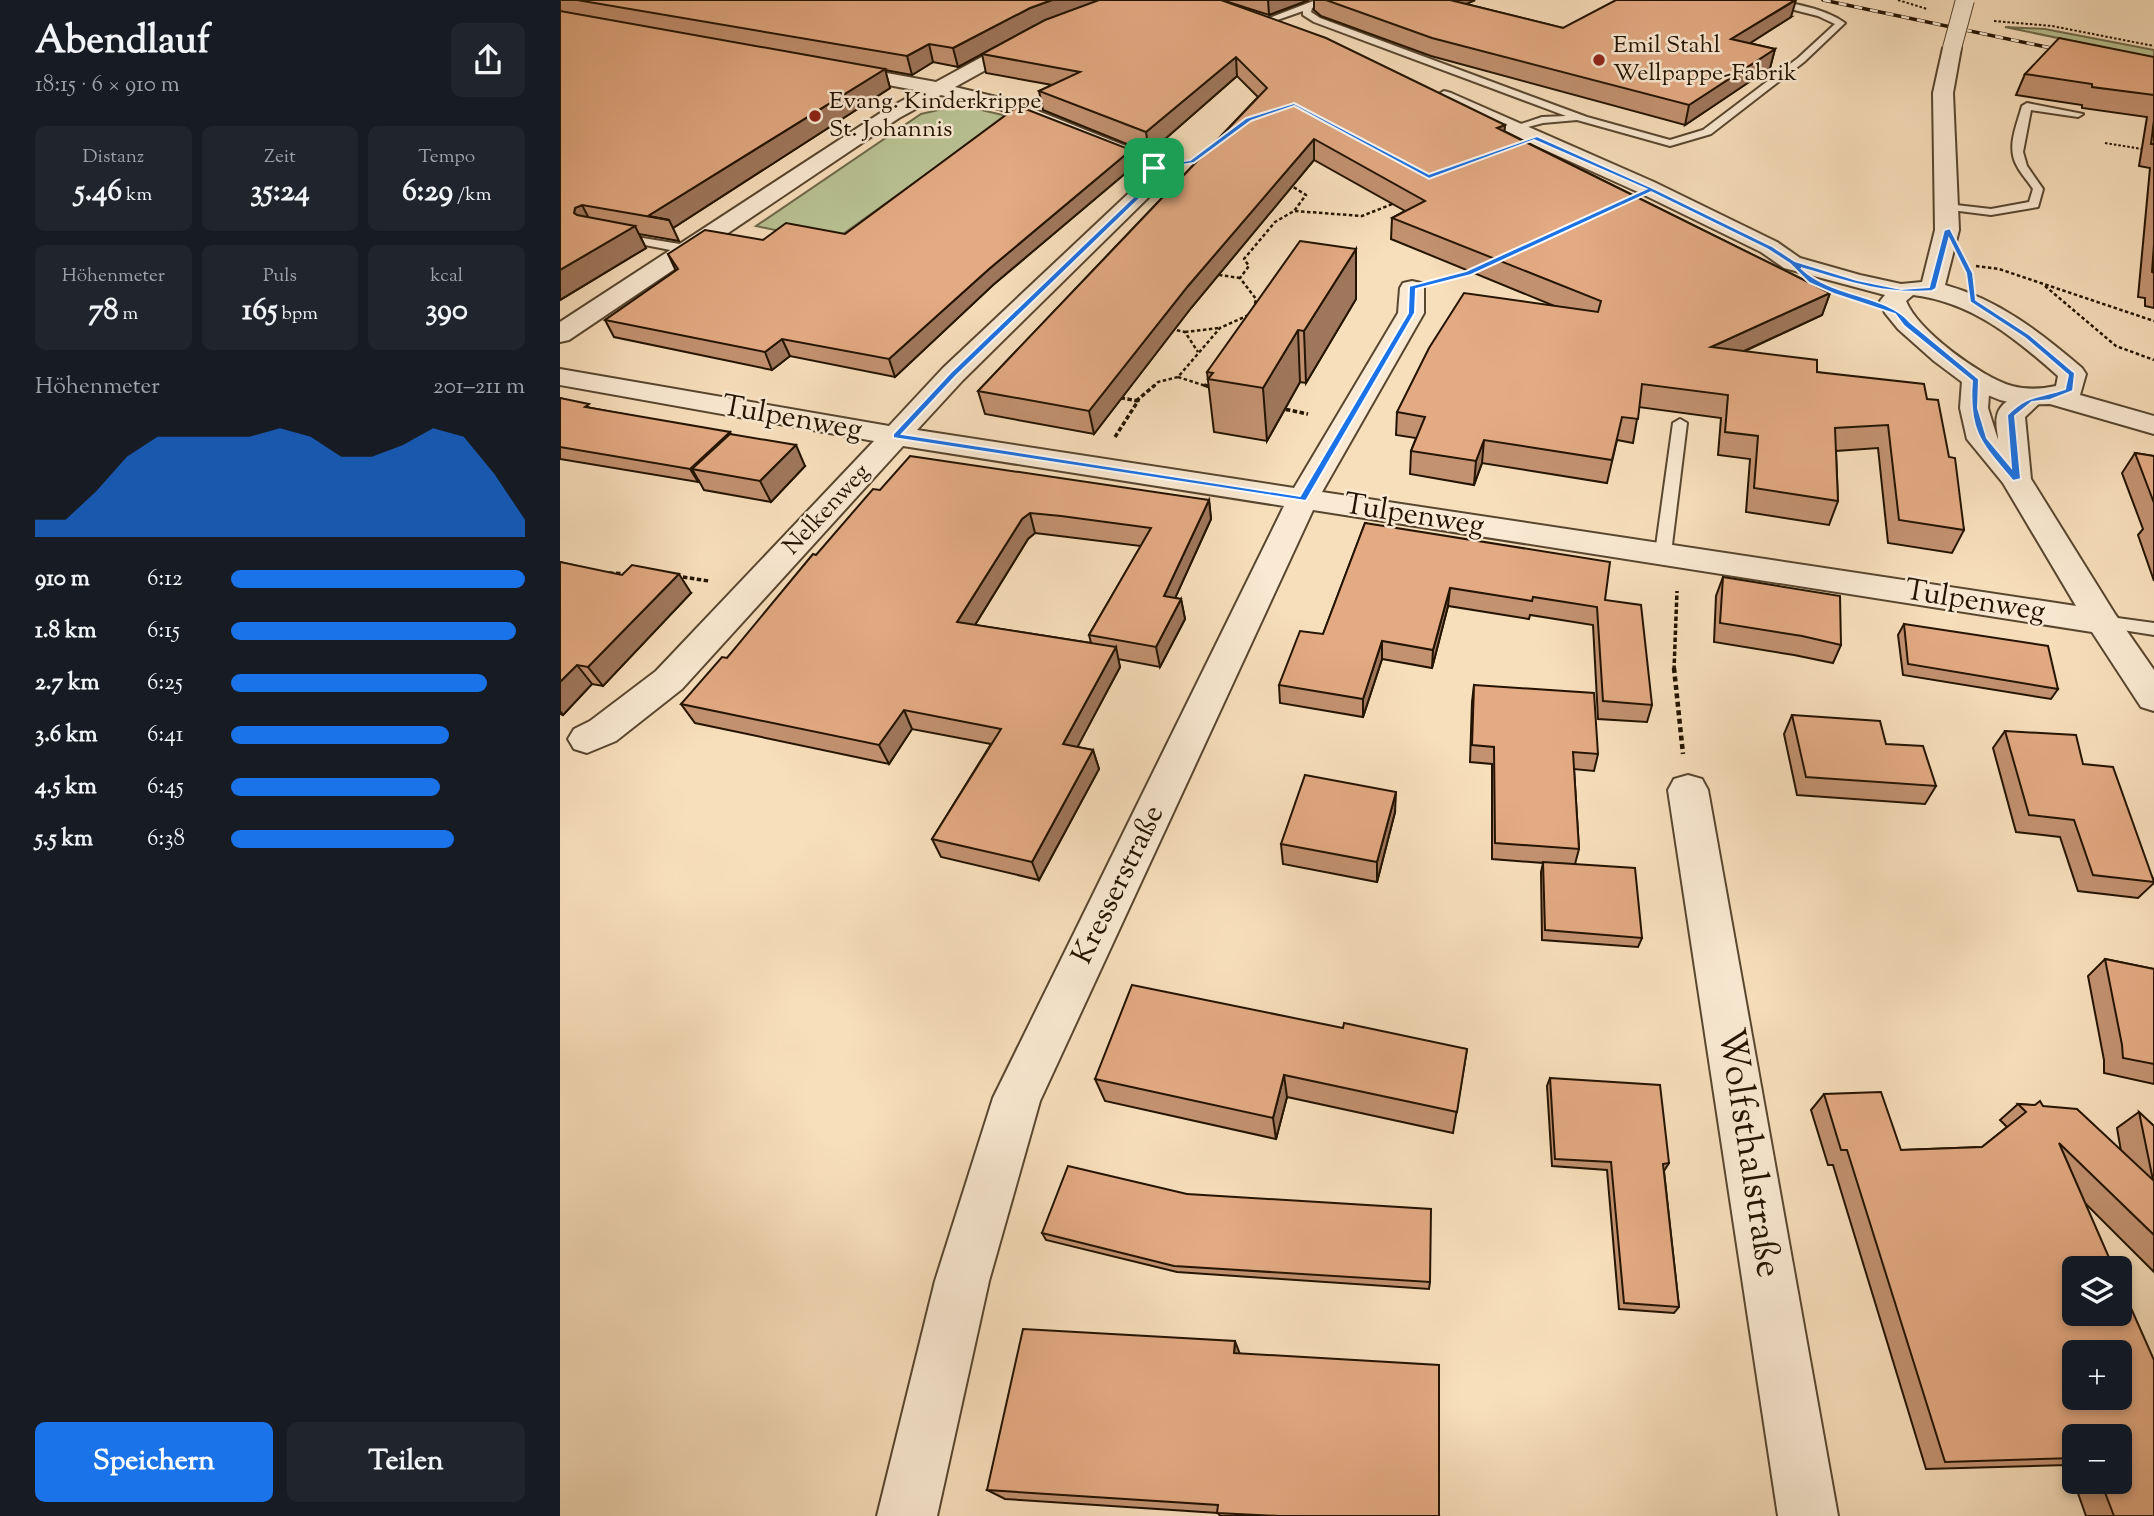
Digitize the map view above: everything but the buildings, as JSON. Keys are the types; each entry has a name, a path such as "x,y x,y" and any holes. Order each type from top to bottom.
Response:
{"street":[{"path":"560,334 891,114 1041,32 1126,0"},
{"path":"1932,289 1947,218 1943,93 1965,0"},
{"path":"1255,20 1286,32"},
{"path":"820,67 937,88 1006,105 1141,159 1154,168"},
{"path":"1431,91 1651,189 1769,247 1811,281 1836,293 1899,302 1932,289 1973,300 2028,336 2072,374 2154,411"},
{"name":"Nelkenweg","path":"587,739 603,731 670,680 953,374 1157,178 1154,168"},
{"path":"1947,218 1967,269 1973,300"},
{"name":"Kresserstraße","path":"907,1516 962,1282 1017,1098 1303,499 1411,313 1412,288"},
{"path":"1899,302 1907,324 1976,381 2004,394 2042,398 2154,425"},
{"path":"2016,479 2011,415 2042,398 2069,391 2072,374"},
{"name":"Tulpenweg","path":"560,377 896,436 2104,622"},
{"path":"1976,381 1974,408 1982,439 2016,479 2154,698"},
{"name":"Wolfsthalstraße","path":"1688,790 1808,1516"}],"lane":[{"path":"1255,20 1323,0"},
{"path":"1309,6 1306,13 1317,20 1583,119 1670,143 1707,132 1801,60 1841,23 1821,14 1759,0"},
{"path":"1947,218 2034,205 2038,189 2021,165 2017,153 2027,106 2078,114"},
{"path":"1516,129 1542,120 1583,119"},
{"path":"2017,153 2033,152"},
{"path":"604,234 686,249"},
{"path":"1670,554 1680,423"},
{"path":"2104,622 2154,629"}],"path":[{"path":"1898,0 1929,9"},
{"path":"1990,20 2052,26 2154,46"},
{"path":"2105,143 2142,149"},
{"path":"1192,161 1215,145"},
{"path":"1154,168 1192,161 1205,163"},
{"path":"1240,278 1248,267 1244,259 1275,222 1294,211 1306,195 1283,181"},
{"path":"1294,211 1362,216 1396,202"},
{"path":"1412,288 1481,267"},
{"path":"1967,269 1999,269 2154,321"},
{"path":"1171,329 1185,332 1220,328 1253,313 1256,299 1240,278 1213,274"},
{"path":"2042,283 2116,346 2154,360"},
{"path":"1178,377 1220,328"},
{"path":"1185,332 1198,352"},
{"path":"1095,467 1136,401 1158,382 1178,377 1226,392"},
{"path":"1109,396 1136,401"},
{"path":"1273,407 1348,422"},
{"path":"1670,554 1674,681 1688,790"},
{"path":"604,573 639,574"},
{"path":"675,576 753,590"}],"green space":[{"path":"2005,27 2045,29 2154,50 2154,58"},
{"path":"960,105 1007,116 832,242 756,226 921,114"}],"railway":[{"path":"1823,0 2070,52"}],"place":[{"name":"Emil Stahl Wellpappe-Fabrik","path":"1599,60"},
{"name":"Evang. Kinderkrippe St. Johannis","path":"815,116"}],"route":[{"path":"1154,168 1157,178 953,374 896,436 1303,499 1411,313 1412,288 1469,273 1651,189 1769,247 1811,281 1836,293 1898,313 1907,324 1976,381 1974,408 1982,439 2016,479 2011,415 2030,399 2047,398 2069,391 2072,374 2028,336 1973,300 1969,273 1947,230 1932,289 1913,288 1901,291 1856,282 1792,263 1769,247 1710,218 1651,189 1534,138 1429,177 1294,104 1248,120 1192,161 1154,168"}]}
